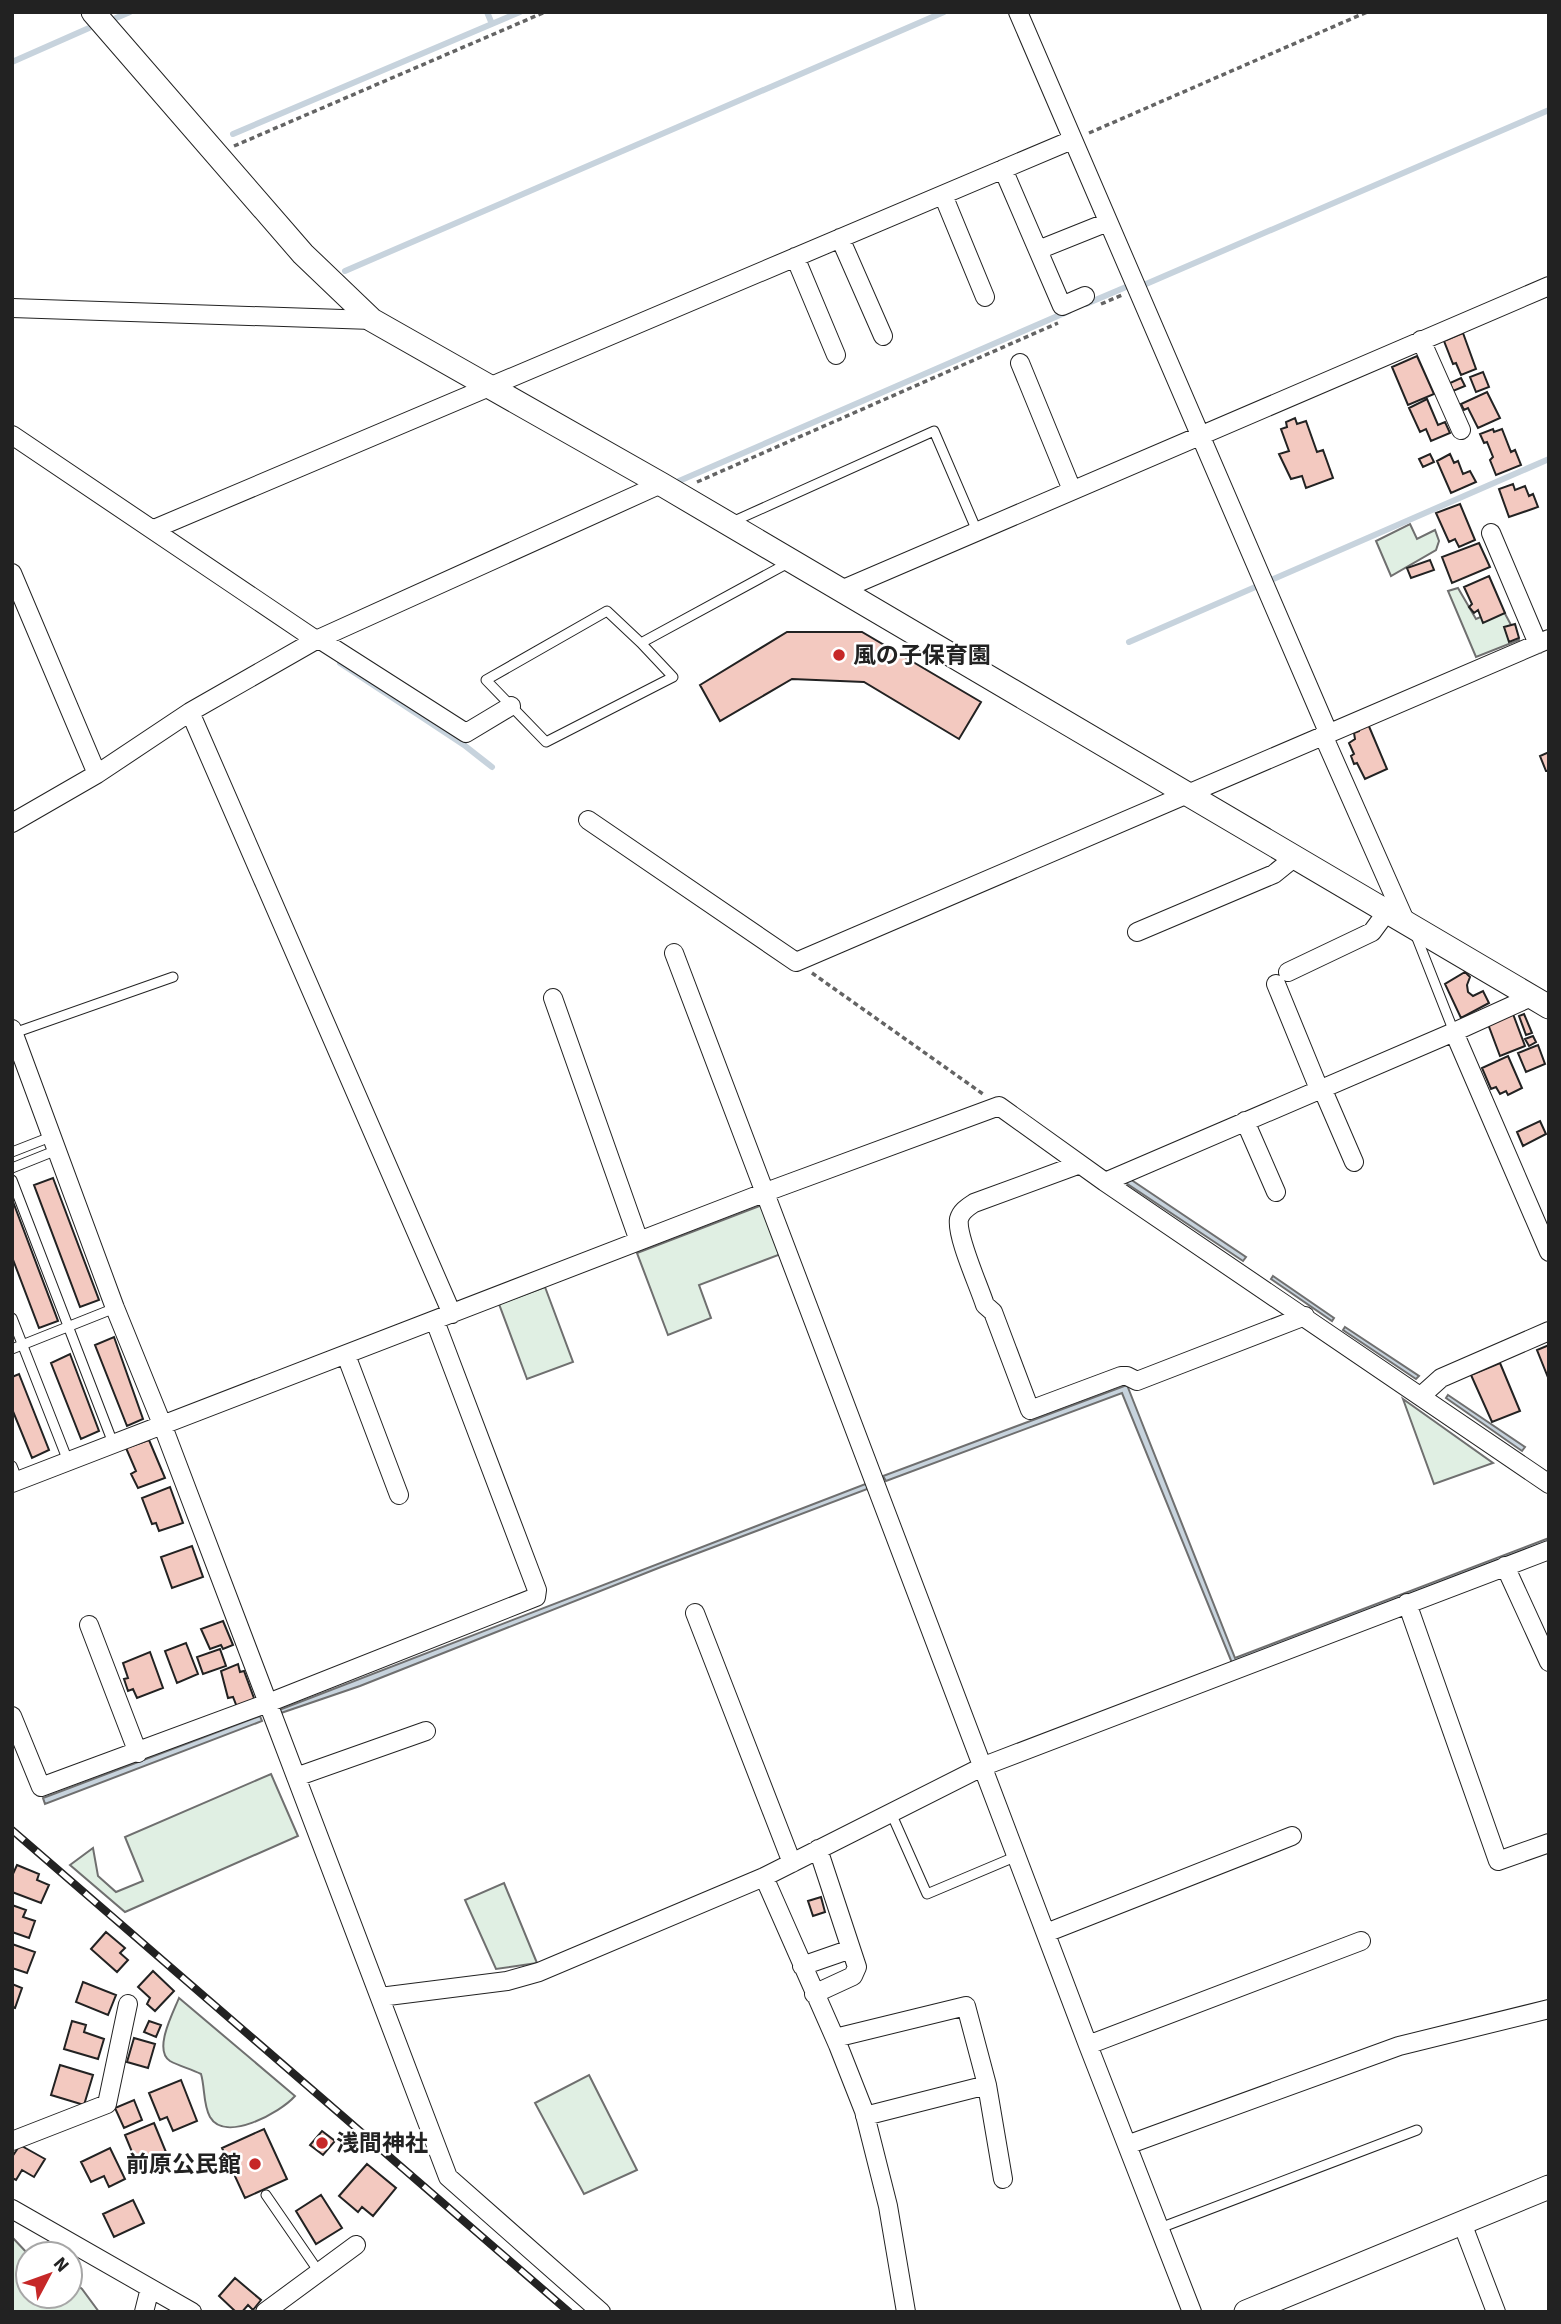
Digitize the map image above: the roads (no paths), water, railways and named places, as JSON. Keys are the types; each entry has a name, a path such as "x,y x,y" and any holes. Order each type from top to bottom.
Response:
{"street":[{"path":"93,12 303,254 372,320 667,488 1410,927 1541,999"},
{"path":"1018,12 1410,927"},
{"path":"154,529 1072,140"},
{"path":"1003,169 1062,306 1092,301"},
{"path":"943,195 985,297"},
{"path":"1038,250 1108,222"},
{"path":"840,238 883,336"},
{"path":"795,257 836,355"},
{"path":"841,590 1549,286"},
{"path":"12,308 372,320"},
{"path":"1422,340 1461,430"},
{"path":"1020,363 1072,490"},
{"path":"12,435 318,640 466,733 511,706"},
{"path":"12,823 97,774 190,712 318,640 667,488"},
{"path":"588,820 796,962 1543,641 1492,533"},
{"path":"12,573 97,774"},
{"path":"190,712 452,1314"},
{"path":"1137,932 1274,874 1295,858"},
{"path":"1354,1162 1321,1088 1282,978 1372,932 1386,913"},
{"path":"674,953 1192,2312"},
{"path":"553,998 639,1241"},
{"path":"1105,1182 1454,1032 1541,999"},
{"path":"13,1031 115,1308 162,1424 448,2177 601,2312"},
{"path":"1454,1032 1549,1252"},
{"path":"14,1477 68,1461 766,1192 999,1106 1105,1182 1549,1484"},
{"path":"1245,1121 1276,1192"},
{"path":"1080,1164 974,1203 959,1217 960,1233 985,1304 993,1312 1030,1410 1121,1376 1136,1381 1304,1316"},
{"path":"12,1716 41,1787 138,1753 536,1597 537,1590 435,1321"},
{"path":"1421,1396 1441,1378 1549,1331"},
{"path":"346,1355 399,1495"},
{"path":"380,1997 524,1977 764,1877 984,1766 1549,1550"},
{"path":"1504,1566 1549,1662"},
{"path":"1407,1603 1498,1861 1549,1843"},
{"path":"695,1613 792,1863"},
{"path":"89,1625 138,1753"},
{"path":"296,1777 426,1731"},
{"path":"1046,1933 1292,1836"},
{"path":"814,1994 853,1976 857,1967 818,1849"},
{"path":"764,1877 835,2038 865,2116 888,2206 906,2312"},
{"path":"1088,2045 1361,1941"},
{"path":"802,1966 851,1949"},
{"path":"12,2141 107,2104 128,2004"},
{"path":"835,2038 966,2006 987,2085 1003,2179"},
{"path":"1127,2145 1399,2046 1549,2009"},
{"path":"865,2116 987,2085"},
{"path":"1246,2312 1549,2187"},
{"path":"12,2209 192,2312"},
{"path":"1462,2223 1496,2312"},
{"path":"265,2312 356,2245"},
{"path":"144,2312 150,2288"}],"lane":[{"path":"728,524 934,431 977,531"},
{"path":"641,642 791,561"},
{"path":"607,611 641,642 673,677 546,742 486,680 607,611"},
{"path":"1410,927 1454,1032"},
{"path":"13,1031 173,977"},
{"path":"12,1152 56,1142"},
{"path":"12,1168 56,1142"},
{"path":"12,1180 113,1443"},
{"path":"12,1349 115,1308"},
{"path":"12,1318 68,1461"},
{"path":"891,1813 927,1894 1017,1856"},
{"path":"1160,2228 1417,2130"},
{"path":"266,2195 319,2272"}],"waterway":[{"path":"116,18 130,12"},
{"path":"487,12 492,24"},
{"path":"233,134 520,12"},
{"path":"345,271 944,12"},
{"path":"12,62 89,28"},
{"path":"1146,284 1549,110"},
{"path":"1086,304 1126,287"},
{"path":"679,481 1069,311"},
{"path":"1129,642 1549,459"},
{"path":"340,663 464,745 492,767"}],"railway":[{"path":"12,1830 569,2312"}],"place":[{"name":"風の子保育園","path":"839,655"},
{"name":"浅間神社","path":"322,2143"},
{"name":"前原公民館","path":"255,2164"}]}
